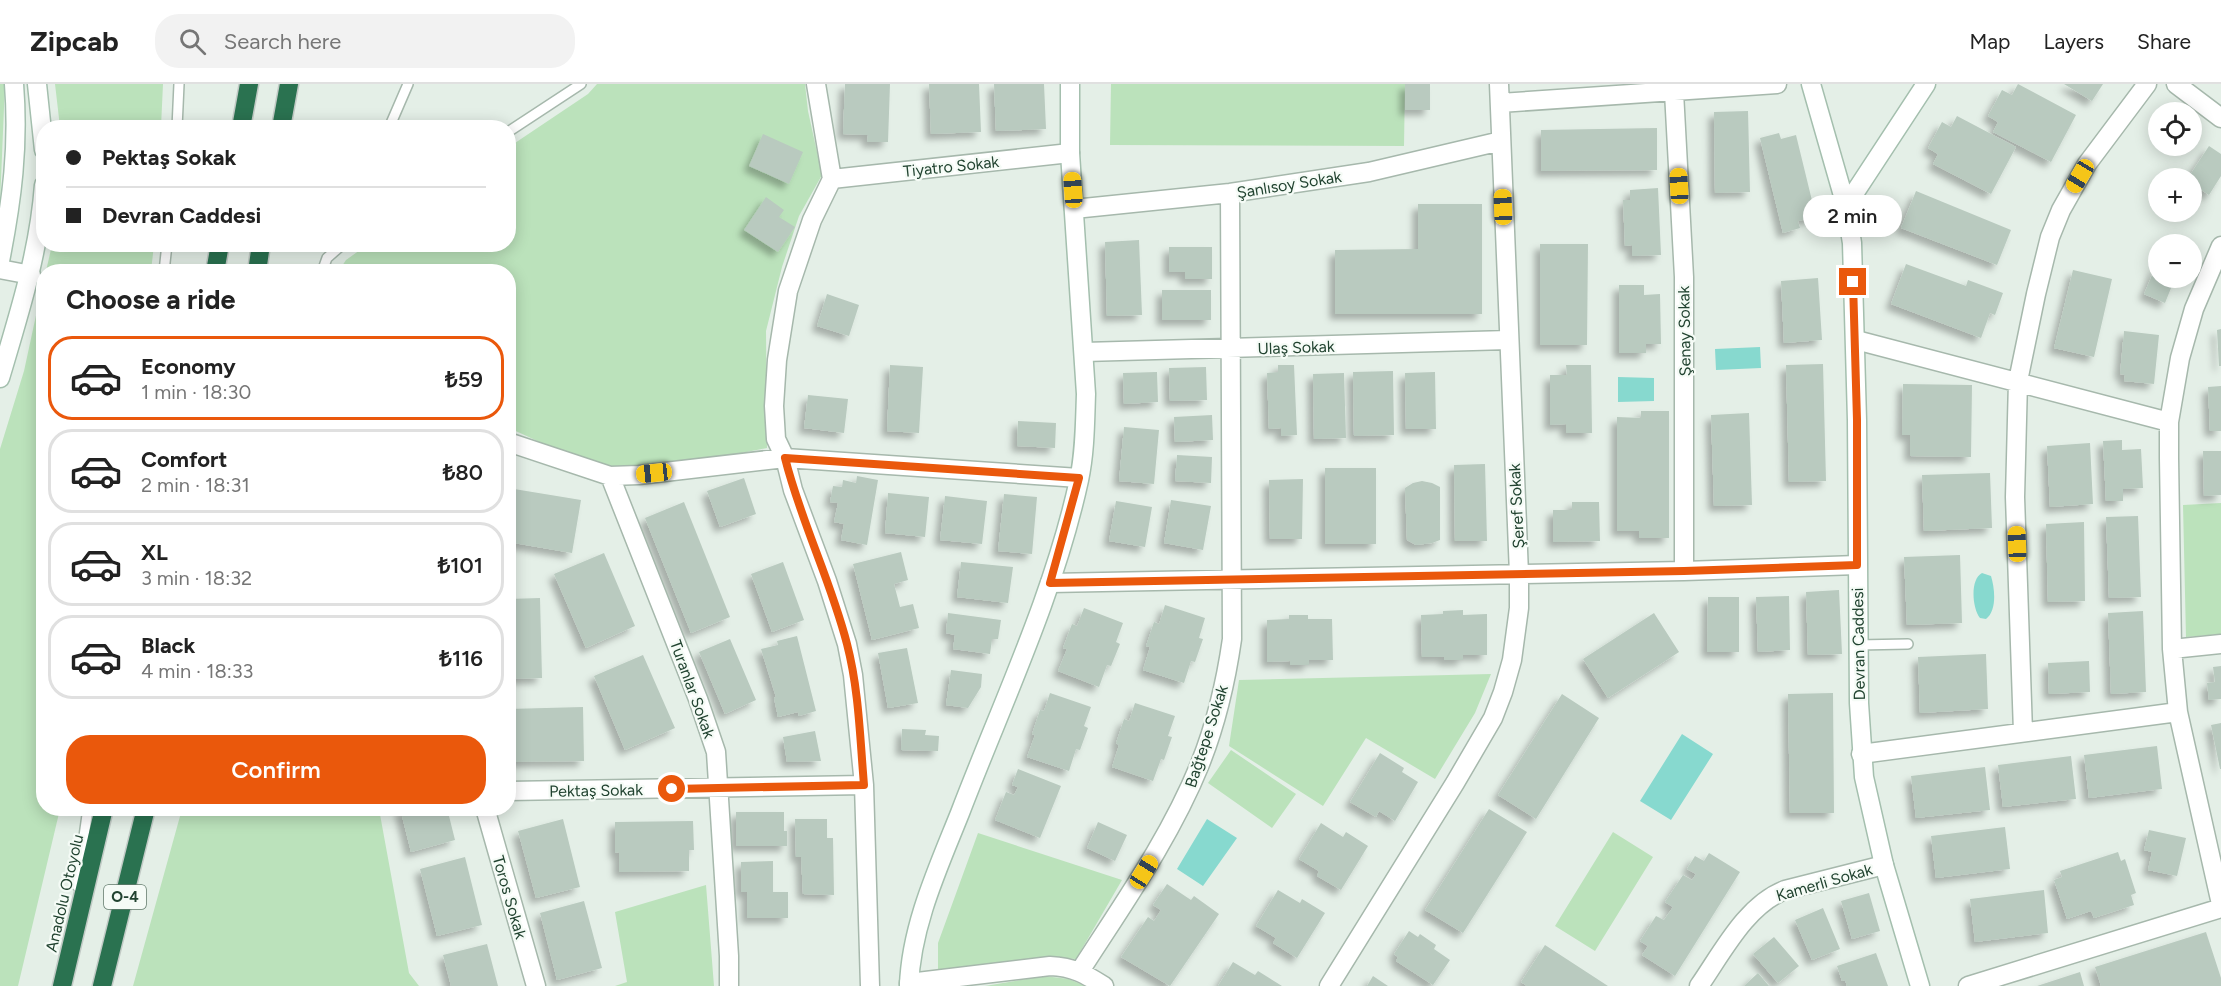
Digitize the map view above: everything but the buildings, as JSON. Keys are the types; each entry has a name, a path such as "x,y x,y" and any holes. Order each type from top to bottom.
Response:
{"highway":[{"path":"242,120 249,84"},
{"path":"282,120 289,84"},
{"name":"Anadolu Otoyolu","path":"63,981 102,816"},
{"name":"O-4","path":"102,986 145,816"}],"street":[{"path":"0,261 11,206 15,169 14,84"},
{"path":"38,84 41,120"},
{"path":"816,84 831,179 799,255 788,291 777,360 774,406 777,439 847,644 857,708 864,785 870,986"},
{"path":"1070,84 1070,153 1086,394 1085,428 1079,478 1050,583 932,884 915,945 909,985 1050,966 1080,971 1104,986"},
{"name":"Şeref Sokak","path":"1329,986 1493,718 1512,660 1520,608 1500,84"},
{"path":"1500,103 1778,84"},
{"name":"Devran Caddesi","path":"1811,84 1846,206 1852,243 1856,340 1861,754 1868,801 1884,866 1920,986"},
{"path":"1846,206 1926,84"},
{"path":"2023,732 2015,498 2018,381 2050,237 2061,210 2087,164 2147,84"},
{"path":"2176,84 2221,118"},
{"name":"Şenay Sokak","path":"1674,92 1684,288 1684,571"},
{"name":"Şanlısoy Sokak","path":"1074,208 1230,193 1369,172 1501,141"},
{"name":"Tiyatro Sokak","path":"831,179 1070,153"},
{"name":"Bağtepe Sokak","path":"1080,971 1166,835 1201,762 1228,668 1232,639 1230,193"},
{"path":"1968,986 2221,906 2178,712 2172,648 2169,422 2180,358 2194,309 2221,246"},
{"path":"0,378 31,275 36,247"},
{"path":"0,268 31,275"},
{"name":"Ulaş Sokak","path":"1083,352 1508,340"},
{"path":"1856,340 2169,422"},
{"path":"516,445 610,476 639,475 785,458 1079,478"},
{"name":"Turanlar Sokak","path":"610,476 709,727 716,752 729,986"},
{"path":"1050,583 1684,571 1857,565"},
{"path":"2172,648 2221,644"},
{"path":"1861,754 2178,712"},
{"name":"Pektaş Sokak","path":"516,791 864,785"},
{"name":"Toros Sokak","path":"487,816 536,986"},
{"name":"Kamerli Sokak","path":"1699,986 1747,917 1772,895 1884,866"}],"lane":[{"path":"177,120 179,84"},
{"path":"393,120 408,84"},
{"path":"516,127 581,84"},
{"path":"325,264 330,252"},
{"path":"327,258 334,252"},
{"path":"1858,645 1908,644"},
{"path":"63,981 87,816"}],"green space":[{"path":"0,84 5,84 0,203"},
{"path":"55,84 163,84 161,120 59,120"},
{"path":"597,84 805,84 808,111 822,175 799,216 782,267 766,331 767,448 700,462 652,468 606,466 566,454 516,431 516,264 343,264 357,252 516,252 516,142 588,94"},
{"path":"1111,84 1405,84 1404,146 1110,145"},
{"path":"50,252 153,252 152,264 48,264"},
{"path":"36,315 36,816 58,816 18,986 0,986 0,449 24,371"},
{"path":"2221,503 2221,634 2186,637 2183,505"},
{"path":"1491,674 1475,713 1435,779 1366,738 1323,806 1229,746 1239,680"},
{"path":"1231,750 1296,794 1272,828 1208,783"},
{"path":"180,816 380,816 409,973 419,986 133,986"},
{"path":"1613,832 1653,857 1595,951 1555,926"},
{"path":"978,833 1122,880 1076,959 1059,958 938,972 938,943"},
{"path":"706,885 714,986 615,986 627,982 615,912"},
{"path":"1044,976 1069,979 1085,986 985,986"}],"water":[{"path":"1760,347 1761,368 1716,370 1715,349"},
{"path":"1618,377 1654,378 1654,401 1618,402"},
{"path":"1982,573 1991,576 1994,593 1992,611 1986,619 1980,618 1974,601 1974,587 1978,576"},
{"path":"1682,734 1713,754 1671,820 1640,801"},
{"path":"1207,819 1237,838 1203,886 1177,869"}],"route":[{"path":"672,789 864,785 857,708 847,644 793,490 785,458 1079,478 1050,583 1684,571 1857,565 1856,340 1853,282"}]}
